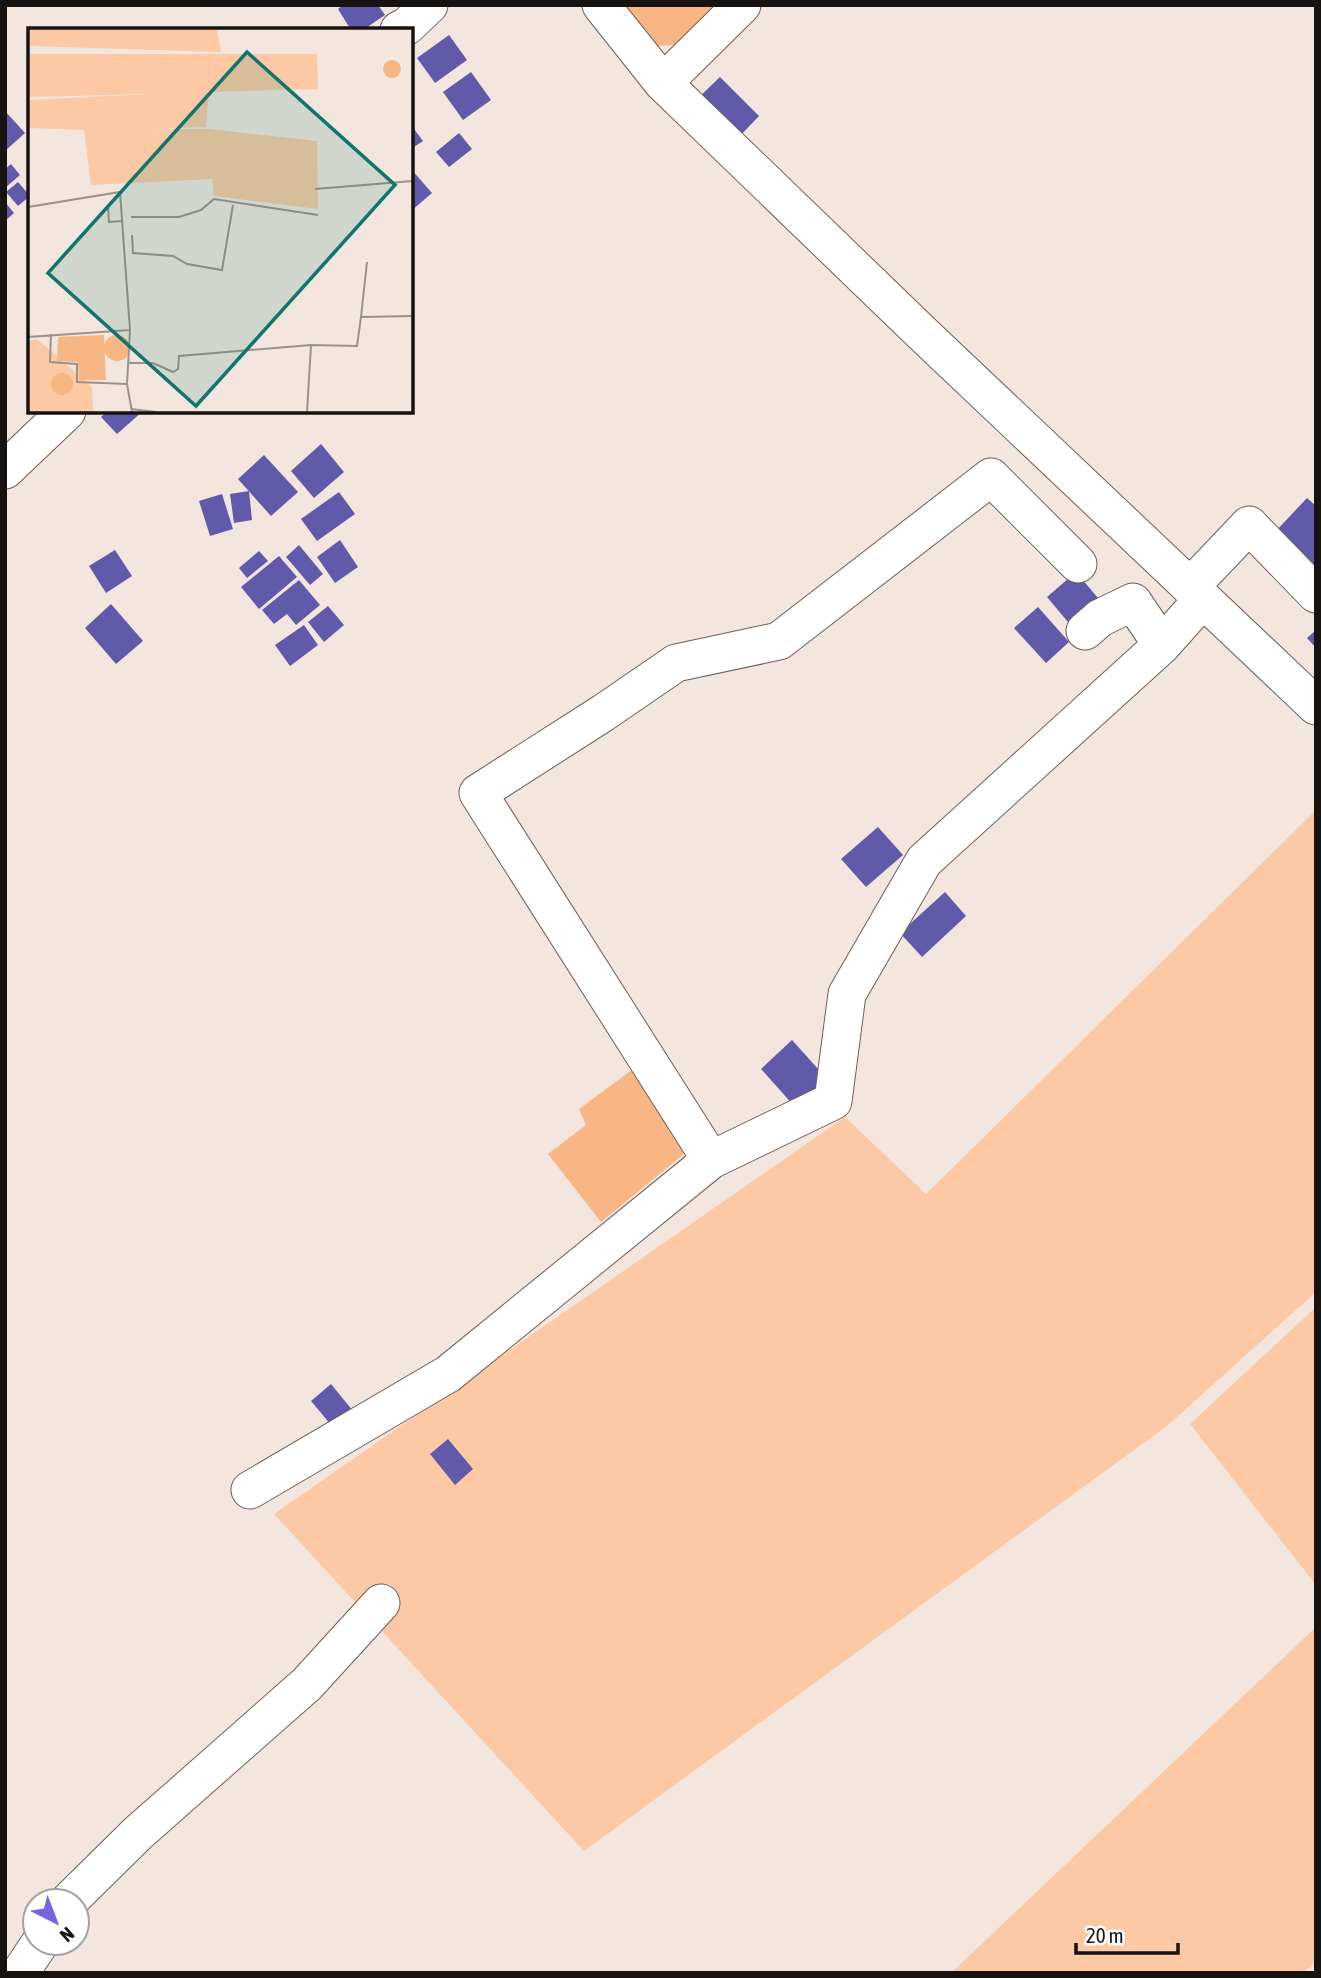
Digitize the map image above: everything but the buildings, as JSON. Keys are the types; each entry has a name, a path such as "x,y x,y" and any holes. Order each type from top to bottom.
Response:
{"street":[{"path":"403,28 429,5"},
{"path":"601,5 663,83 923,334 1316,706"},
{"path":"663,83 742,5"},
{"path":"5,470 65,413"},
{"path":"711,1160 478,793 676,663 779,641 991,477 1078,564"},
{"path":"250,1490 448,1374 711,1160 833,1101 847,994 924,861 1162,645 1196,593 1250,525 1316,594"},
{"path":"1085,631 1100,618 1133,602 1162,645"},
{"path":"83,1887 138,1833 307,1685 381,1603"},
{"path":"20,1973 31,1957"}],"shaded area":[{"path":"620,5 716,5 674,45 656,46"},
{"path":"1316,810 1316,1292 1167,1426 584,1851 274,1514 845,1117 926,1194"},
{"path":"632,1070 684,1154 601,1222 548,1154 586,1125 579,1109"},
{"path":"1316,1307 1316,1585 1190,1424"},
{"path":"1316,1627 1316,1961 1303,1973 951,1973"}]}
